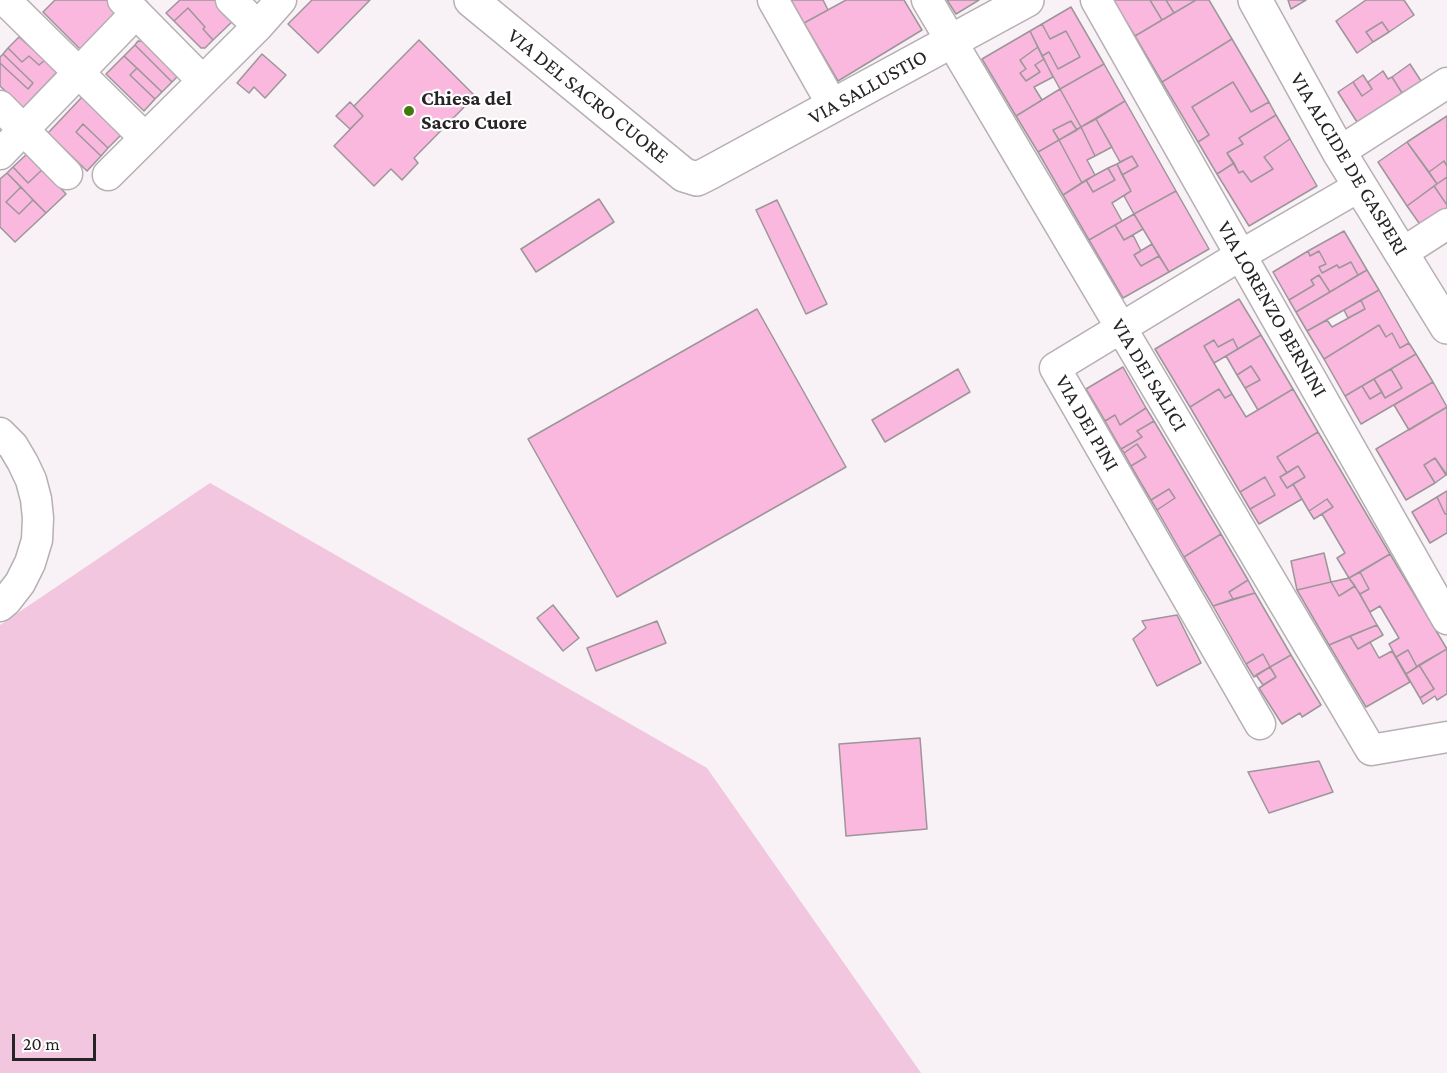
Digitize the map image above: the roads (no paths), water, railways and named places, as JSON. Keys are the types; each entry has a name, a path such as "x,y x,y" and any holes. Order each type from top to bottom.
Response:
{"street":[{"path":"231,0 258,26"},
{"path":"108,175 258,26 281,0"},
{"name":"VIA DEL SACRO CUORE","path":"471,0 684,175 697,179 709,173"},
{"path":"773,0 833,106"},
{"name":"VIA DEI SALICI","path":"927,0 1371,750 1447,737"},
{"name":"VIA SALLUSTIO","path":"709,173 1027,0"},
{"name":"VIA LORENZO BERNINI","path":"1096,0 1447,619"},
{"name":"VIA ALCIDE DE GASPERI","path":"1255,0 1339,152 1447,327"},
{"path":"0,153 78,73 129,7 202,80"},
{"path":"11,9 145,138"},
{"path":"1339,152 1447,83"},
{"path":"0,106 67,174"},
{"name":"VIA DEI PINI","path":"1260,724 1055,368 1360,186"},
{"path":"1402,253 1447,224"},
{"path":"0,433 13,446 31,480 38,518 37,540 30,562 20,583 0,606"}],"place":[{"name":"Chiesa del Sacro Cuore","path":"409,111"}]}
